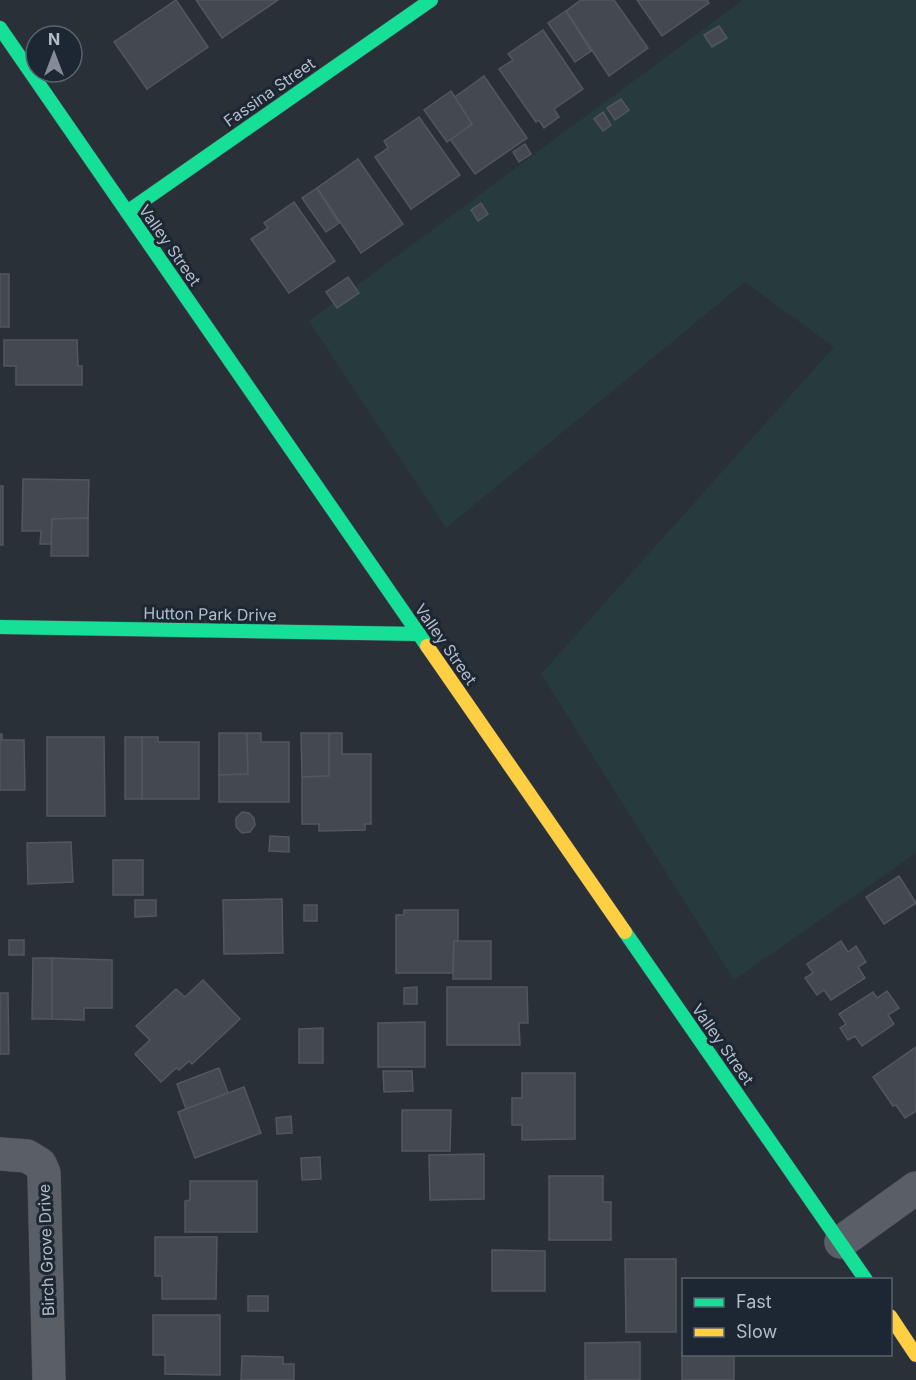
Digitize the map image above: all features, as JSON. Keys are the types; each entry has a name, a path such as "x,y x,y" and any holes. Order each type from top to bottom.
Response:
{"main road":[{"name":"Fassina Street","path":"127,212 431,0"},
{"name":"Valley Street","path":"0,28 865,1278"},
{"name":"Hutton Park Drive","path":"0,627 419,634"},
{"path":"892,1319 916,1355"}],"street":[{"name":"Birch Grove Drive","path":"0,1154 27,1156 40,1164 44,1173 49,1380"},
{"path":"841,1242 916,1188"}],"green space":[{"path":"743,0 916,0 916,853 734,980 541,674 834,347 745,282 446,528 309,321"}],"building":[{"path":"176,0 208,47 147,89 114,42"},
{"path":"196,0 278,0 222,38"},
{"path":"581,0 614,0 648,48 609,76 566,11"},
{"path":"637,0 707,0 709,3 662,36"},
{"path":"566,11 591,51 575,62 548,23"},
{"path":"719,26 727,38 712,47 704,35"},
{"path":"543,30 583,89 554,109 559,117 544,128 539,120 536,122 499,69 513,60 508,54"},
{"path":"484,76 527,138 475,174 450,139 472,124 455,97"},
{"path":"451,91 472,124 447,142 424,110"},
{"path":"621,99 629,110 615,120 607,108"},
{"path":"603,112 611,125 603,131 594,119"},
{"path":"419,117 460,175 411,209 375,157 388,148 384,141"},
{"path":"525,144 531,154 519,162 513,152"},
{"path":"358,159 403,224 361,253 317,188"},
{"path":"317,188 339,223 326,232 302,198"},
{"path":"294,202 335,261 289,293 251,239 268,228 264,223"},
{"path":"481,203 488,214 478,221 471,210"},
{"path":"0,274 9,274 9,327 0,327"},
{"path":"348,277 359,293 337,308 326,292"},
{"path":"4,340 77,340 78,366 82,366 82,385 16,385 16,366 4,366"},
{"path":"23,479 89,480 88,518 52,519 51,544 40,544 41,531 22,531"},
{"path":"0,486 3,486 3,545 0,545"},
{"path":"88,518 88,556 51,556 52,519"},
{"path":"219,733 247,733 248,774 219,775"},
{"path":"247,733 261,733 261,742 289,742 289,802 219,802 219,775 248,774"},
{"path":"301,733 329,733 329,776 302,777"},
{"path":"329,733 342,733 342,754 371,754 371,824 365,824 365,830 319,831 319,824 302,824 302,777 329,776"},
{"path":"0,734 2,734 2,740 24,740 25,790 0,790"},
{"path":"47,737 104,737 105,816 47,816"},
{"path":"125,737 142,737 142,799 125,799"},
{"path":"142,737 158,737 158,742 199,742 199,799 142,799"},
{"path":"242,812 249,813 254,818 255,825 250,832 242,833 236,827 236,818"},
{"path":"270,836 289,837 289,852 269,851"},
{"path":"71,842 73,882 28,884 27,843"},
{"path":"113,860 143,860 143,895 113,895"},
{"path":"899,876 916,903 884,924 866,897"},
{"path":"282,899 283,953 224,954 223,900"},
{"path":"135,900 156,900 156,916 135,917"},
{"path":"304,905 317,905 317,921 304,921"},
{"path":"404,910 458,910 458,941 454,941 453,973 396,973 396,915 404,915"},
{"path":"9,940 24,940 24,955 9,955"},
{"path":"454,941 491,941 491,979 453,979"},
{"path":"841,941 848,952 856,946 866,962 858,967 865,978 831,1000 824,990 817,995 805,978 813,973 807,964"},
{"path":"33,958 52,958 52,1019 32,1019"},
{"path":"52,958 112,960 112,1008 84,1008 84,1020 52,1019"},
{"path":"203,980 240,1019 192,1064 189,1061 179,1070 176,1068 161,1082 135,1054 150,1040 136,1026 176,989 185,997"},
{"path":"417,987 417,1004 404,1004 404,988"},
{"path":"447,987 527,987 528,1023 519,1023 520,1045 447,1045"},
{"path":"887,991 899,1008 888,1015 894,1024 862,1046 855,1036 848,1040 840,1028 846,1024 839,1014 873,992 877,998"},
{"path":"0,993 8,993 9,1054 0,1054"},
{"path":"425,1022 425,1067 378,1067 378,1023"},
{"path":"323,1028 323,1063 299,1063 299,1029"},
{"path":"916,1047 916,1111 905,1118 896,1105 893,1106 873,1077"},
{"path":"219,1068 228,1093 186,1109 177,1084"},
{"path":"383,1071 412,1071 413,1091 384,1092"},
{"path":"522,1073 575,1073 575,1139 522,1140 522,1125 512,1125 512,1098 522,1098"},
{"path":"244,1087 261,1133 195,1158 178,1112"},
{"path":"402,1110 451,1110 450,1151 402,1151"},
{"path":"291,1116 292,1133 277,1134 276,1118"},
{"path":"484,1154 484,1199 430,1200 429,1155"},
{"path":"320,1157 321,1179 302,1180 301,1158"},
{"path":"549,1176 603,1176 603,1202 611,1202 611,1240 549,1240"},
{"path":"190,1181 257,1181 257,1232 185,1232 185,1201 190,1200"},
{"path":"155,1237 217,1237 216,1299 162,1299 162,1276 155,1276"},
{"path":"492,1250 545,1251 545,1291 492,1291"},
{"path":"625,1259 676,1259 676,1332 626,1332"},
{"path":"248,1296 268,1296 268,1311 248,1311"},
{"path":"153,1315 220,1315 220,1375 165,1374 165,1355 153,1355"},
{"path":"640,1342 640,1380 585,1380 585,1343"},
{"path":"242,1356 283,1357 283,1364 294,1364 294,1380 241,1380"},
{"path":"682,1356 734,1356 734,1380 682,1380"}],"traffic: fast":[{"path":"127,212 431,0"},
{"path":"0,28 427,646"},
{"path":"0,627 419,634"},
{"path":"625,932 865,1278"}],"traffic: slow":[{"path":"427,646 625,932"},
{"path":"892,1319 916,1355"}]}
